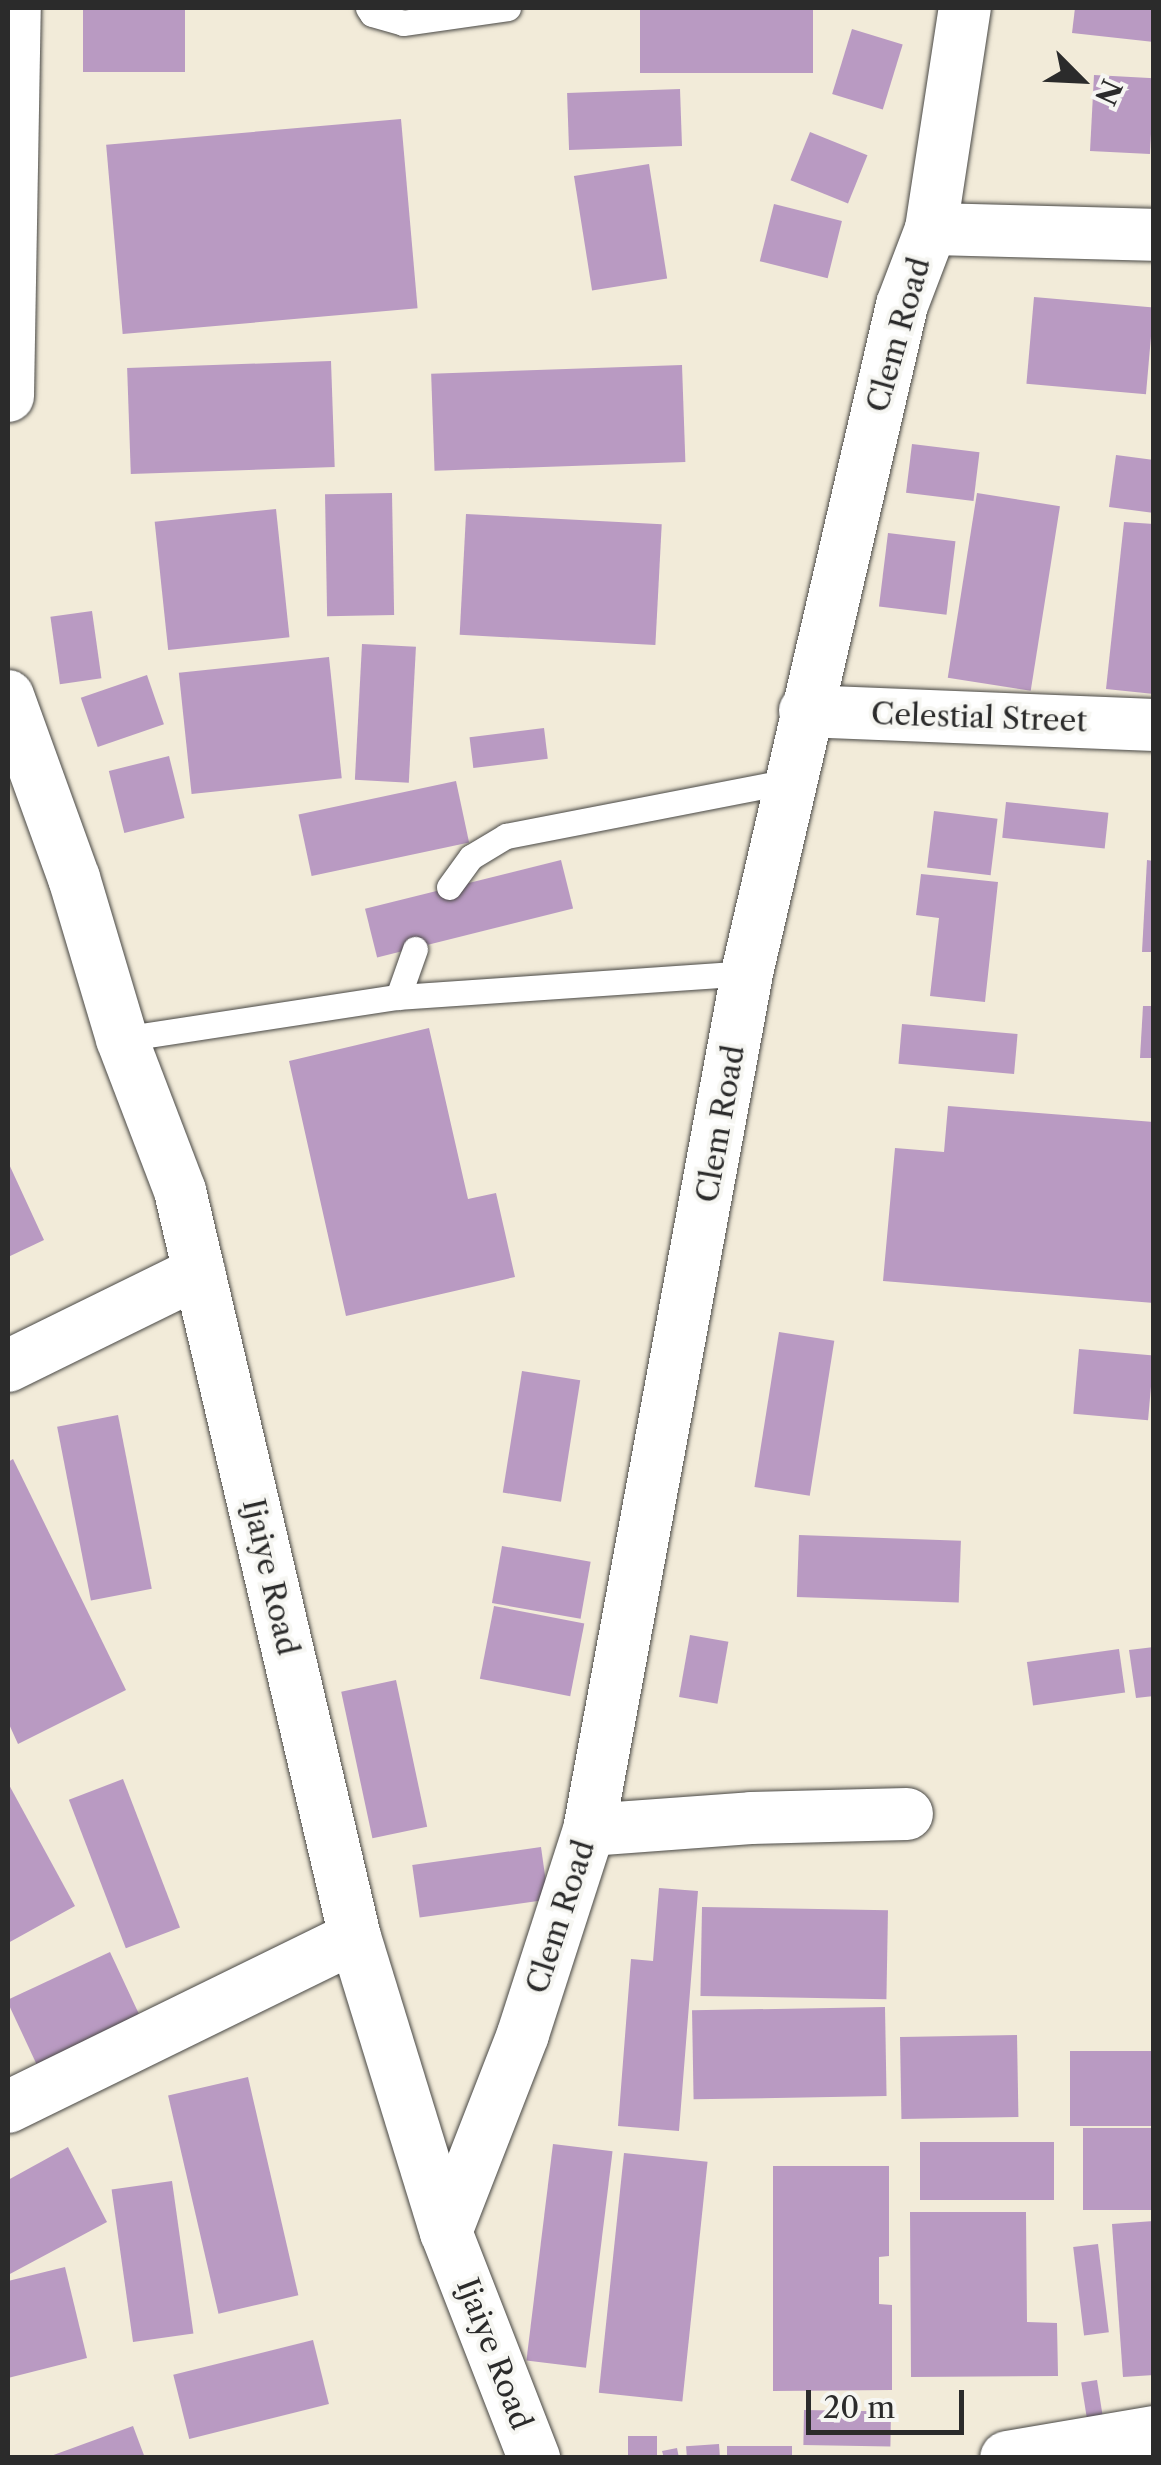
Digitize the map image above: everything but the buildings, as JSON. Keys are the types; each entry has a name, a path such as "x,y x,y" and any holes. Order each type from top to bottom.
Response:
{"street":[{"path":"8,396 16,8"},
{"name":"Clem Road","path":"446,2232 523,2034 589,1830 748,973 805,711 902,304 931,229 965,8"},
{"path":"931,229 1154,235"},
{"name":"Ijaiye Road","path":"8,696 74,878 122,1039 180,1190 355,1936 446,2232 534,2458"},
{"name":"Celestial Street","path":"805,711 1154,725"},
{"path":"8,1366 199,1272"},
{"path":"589,1830 750,1818 907,1814"},
{"path":"8,2107 355,1936"},
{"path":"1008,2458 1154,2434"}],"lane":[{"path":"368,8 372,14 404,22 508,8"},
{"path":"449,887 471,857 506,836 790,780"},
{"path":"398,997 415,949"},
{"path":"122,1039 398,997 748,973"}]}
